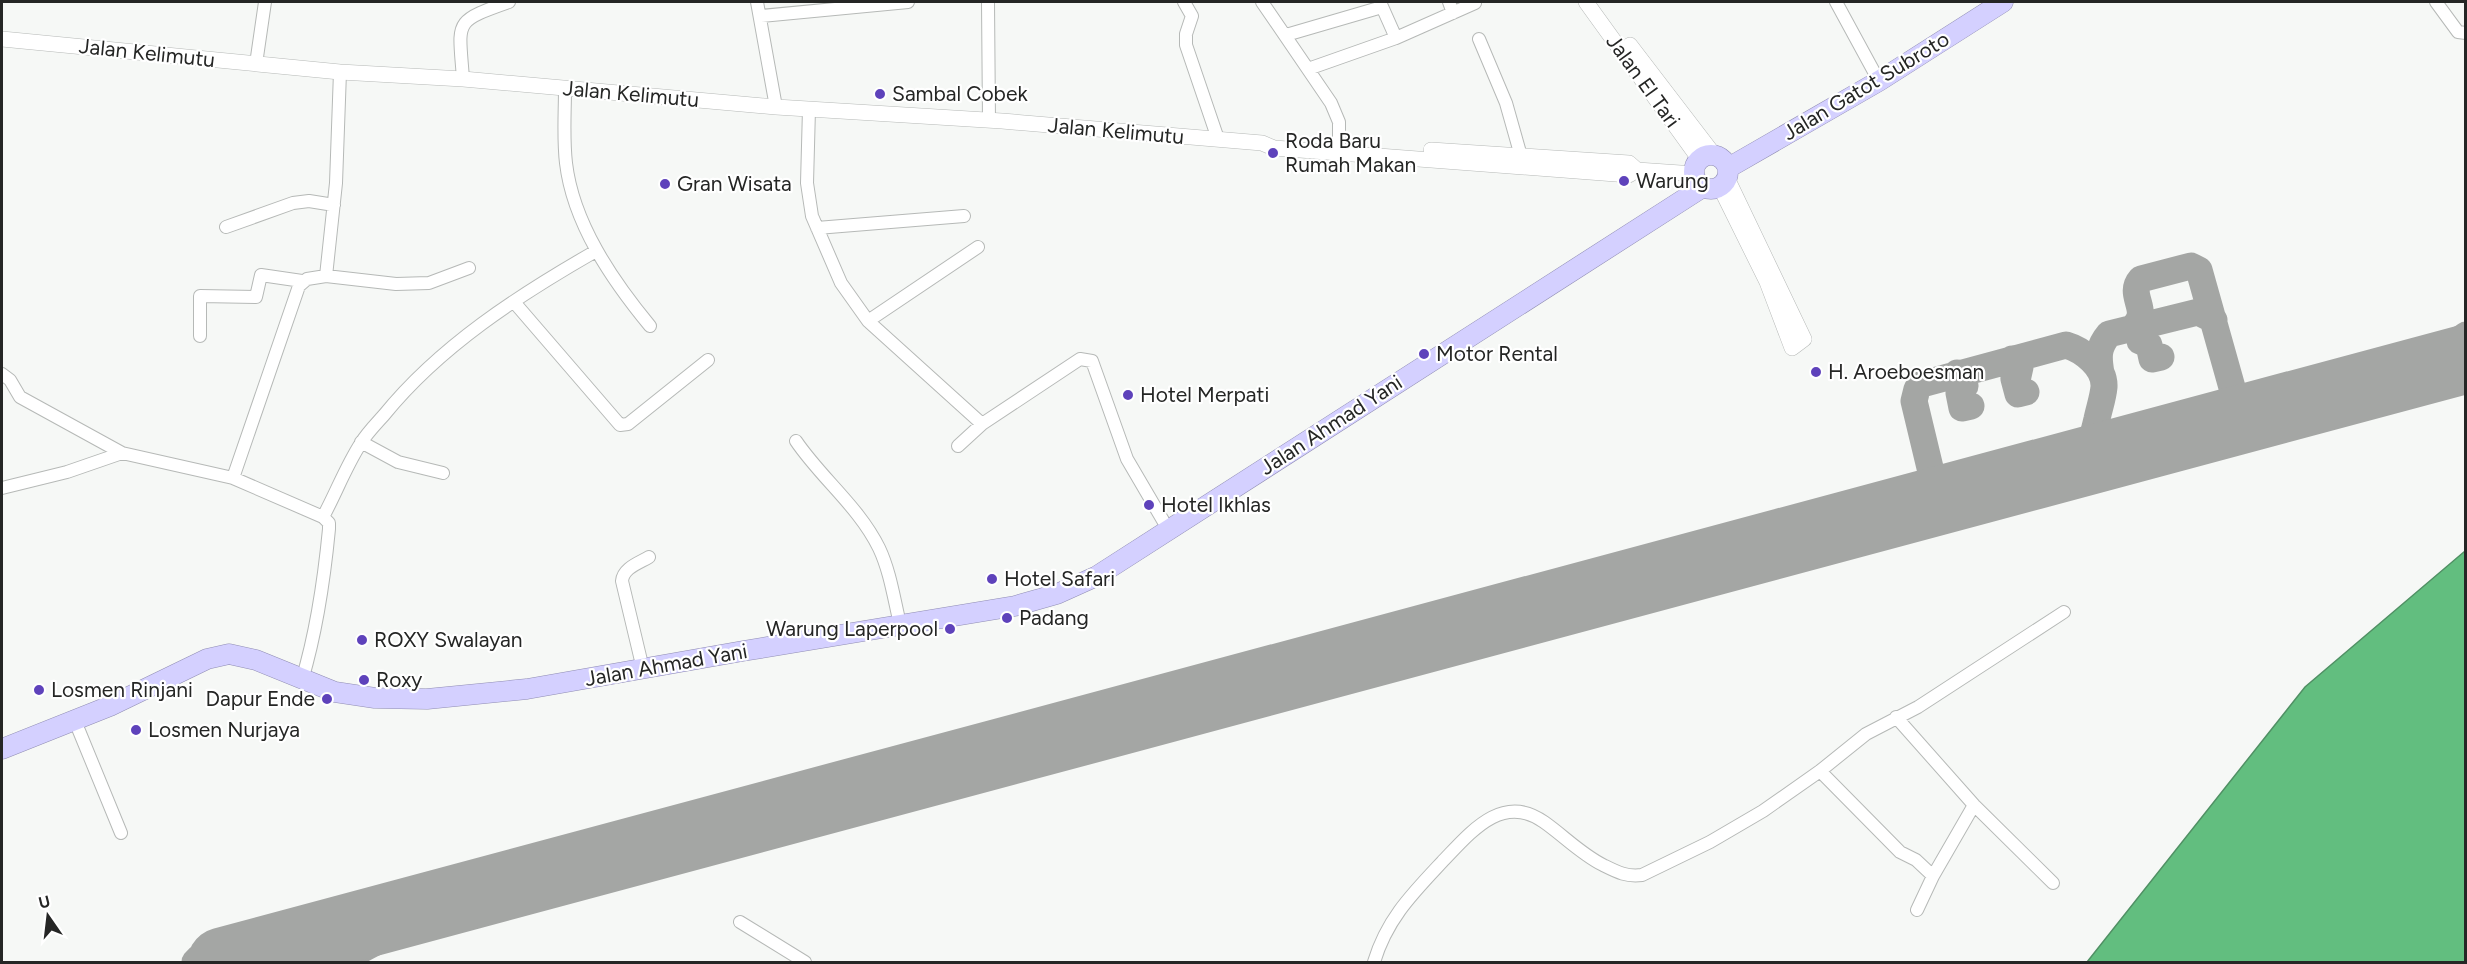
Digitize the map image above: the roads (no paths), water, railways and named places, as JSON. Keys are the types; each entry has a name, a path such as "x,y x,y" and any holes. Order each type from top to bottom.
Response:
{"highway":[{"name":"Jalan Gatot Subroto","path":"1712,173 1878,81 2003,2"},
{"name":"Jalan Ahmad Yani","path":"2,749 110,706 192,666 229,654 256,660 335,692 389,699 427,699 527,689 1015,606 1057,594 1097,576 1712,173"}],"street":[{"path":"256,64 265,2"},
{"path":"463,79 460,36 464,22 471,16 509,2"},
{"path":"757,2 776,107"},
{"path":"761,16 908,2"},
{"path":"988,2 989,121"},
{"path":"1184,2 1192,16 1186,34 1186,45 1218,139"},
{"path":"1262,2 1331,103 1339,122 1339,148"},
{"name":"Jalan El Tari","path":"1586,2 1712,173"},
{"name":"Jalan El Tari","path":"1598,2 1712,173"},
{"path":"1836,2 1878,81"},
{"path":"2436,2 2458,32 2466,33"},
{"path":"1308,69 1396,38 1451,7 1476,3"},
{"path":"1286,35 1381,4 1396,38"},
{"name":"Jalan Kelimutu","path":"2,39 340,72 463,79 776,107 1262,143 1274,138 1339,148"},
{"path":"1479,39 1506,103 1521,156"},
{"path":"326,276 334,205 340,72"},
{"path":"565,88 566,163 575,199 596,251 627,298 650,326"},
{"path":"809,109 807,183 812,216 841,283 868,321 982,424"},
{"path":"1339,148 1629,163 1637,170"},
{"path":"1339,148 1629,175 1637,170 1712,173 1750,235 1767,282 1798,343"},
{"path":"226,226 293,203 309,201 334,205"},
{"path":"817,228 964,216"},
{"path":"868,321 978,248"},
{"path":"323,517 361,442 418,378 480,325 596,251"},
{"path":"200,336 200,296 256,297 261,275 302,281 326,276 396,284 429,283 469,268"},
{"path":"233,478 302,281"},
{"path":"514,302 620,425 628,424 708,360"},
{"path":"958,446 982,424 1080,359 1092,361 1127,459 1168,529"},
{"path":"2,374 10,380 20,397 122,453 233,478 323,517 329,524 324,588 318,623 302,680"},
{"path":"796,441 807,459 852,508 875,541 888,574 900,624"},
{"path":"361,442 405,464 443,473"},
{"path":"2,488 67,472 122,453"},
{"path":"643,669 622,581 627,571 648,556"},
{"path":"1374,963 1383,934 1414,892 1467,836 1494,815 1511,811 1532,815 1597,862 1631,877 1659,867 1763,812 1866,734 1918,707 2064,612"},
{"path":"1896,717 1974,805 2053,883"},
{"path":"75,720 121,833"},
{"path":"1820,771 1900,852 1916,860 1933,876"},
{"path":"1917,910 1933,876 1974,805"},
{"path":"740,922 805,963"}],"place":[{"name":"Sambal Cobek","path":"880,94"},
{"name":"Roda Baru Rumah Makan","path":"1273,153"},
{"name":"Warung","path":"1624,181"},
{"name":"Gran Wisata","path":"665,184"},
{"name":"Motor Rental","path":"1424,354"},
{"name":"H. Aroeboesman","path":"1816,372"},
{"name":"Hotel Merpati","path":"1128,395"},
{"name":"Hotel Ikhlas","path":"1149,505"},
{"name":"Hotel Safari","path":"992,579"},
{"name":"Padang","path":"1007,618"},
{"name":"Warung Laperpool","path":"950,629"},
{"name":"ROXY Swalayan","path":"362,640"},
{"name":"Roxy","path":"364,680"},
{"name":"Losmen Rinjani","path":"39,690"},
{"name":"Dapur Ende","path":"327,699"},
{"name":"Losmen Nurjaya","path":"136,730"}]}
